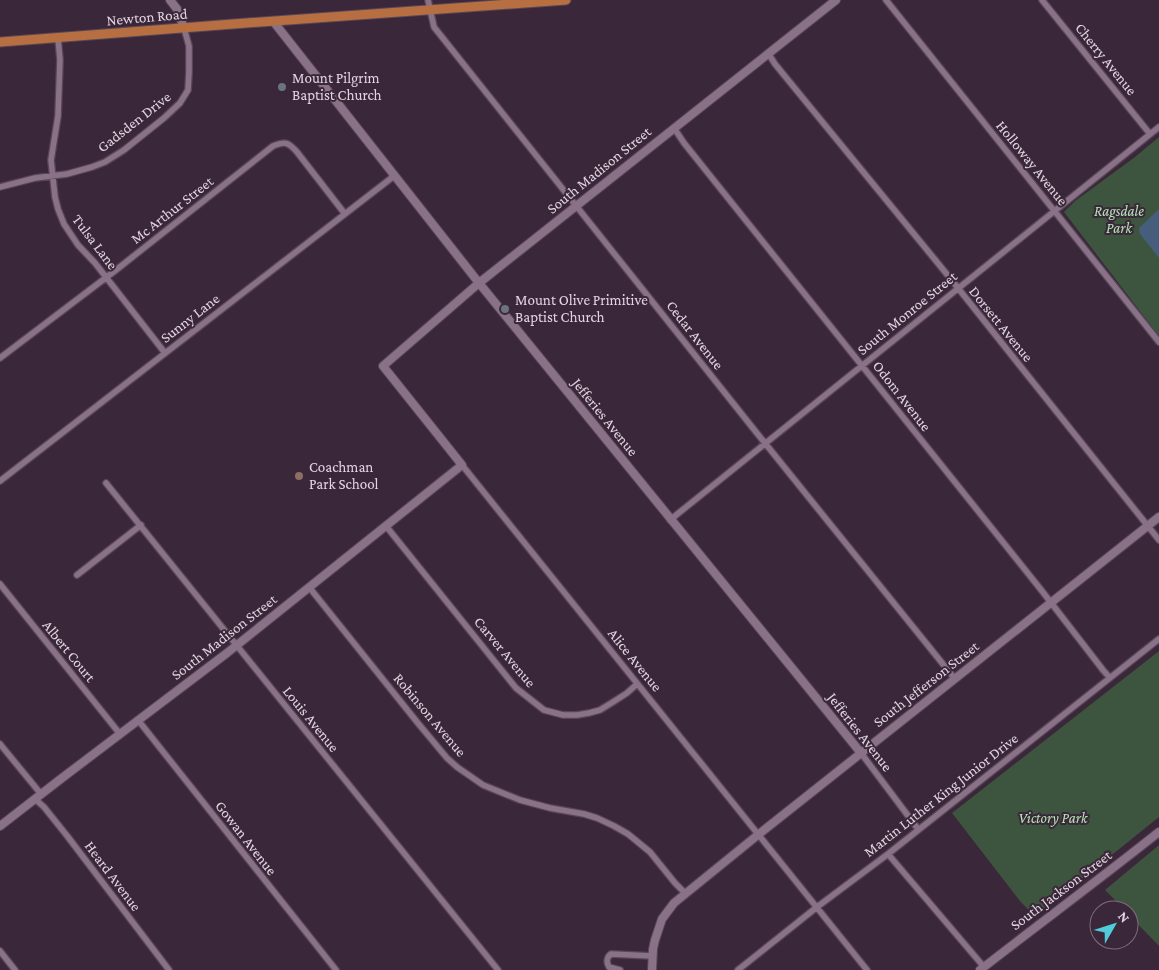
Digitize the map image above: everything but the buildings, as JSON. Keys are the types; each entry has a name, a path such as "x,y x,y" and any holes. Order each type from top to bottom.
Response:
{"main road":[{"name":"Newton Road","path":"0,42 416,12 429,5 566,0"}],"street":[{"path":"170,0 177,9 184,28"},
{"name":"South Madison Street","path":"383,366 479,283 836,0"},
{"name":"Holloway Avenue","path":"886,0 1159,342"},
{"name":"Cherry Avenue","path":"1042,0 1150,134"},
{"name":"Cedar Avenue","path":"429,5 434,27 955,679"},
{"name":"Jefferies Avenue","path":"273,21 479,283 861,753 918,829"},
{"name":"Gadsden Drive","path":"0,187 35,178 78,172 105,162 124,150 180,103 188,90 189,72 188,46 184,28"},
{"name":"Tulsa Lane","path":"58,38 60,60 58,116 51,160 54,197 64,224 78,244 165,353"},
{"name":"Dorsett Avenue","path":"768,53 1159,540"},
{"name":"South Monroe Street","path":"670,520 1159,127"},
{"name":"Odom Avenue","path":"674,128 1110,678"},
{"name":"Mc Arthur Street","path":"0,358 273,146 282,142 290,144 346,214"},
{"name":"Sunny Lane","path":"0,481 394,176"},
{"name":"Alice Avenue","path":"383,366 867,970"},
{"name":"South Madison Street","path":"0,826 236,645 462,466"},
{"name":"Louis Avenue","path":"106,483 498,970"},
{"name":"South Jefferson Street","path":"652,970 655,940 662,919 674,903 1159,517"},
{"path":"77,575 141,525"},
{"name":"Carver Avenue","path":"386,526 516,688 544,710 577,715 600,710 627,693 636,684"},
{"name":"Albert Court","path":"0,584 120,734"},
{"name":"Robinson Avenue","path":"309,587 417,722 457,767 483,785 520,800 584,814 614,826 628,834 650,852 686,894"},
{"name":"Martin Luther King Junior Drive","path":"738,970 817,907 888,854 1159,639"},
{"name":"Gowan Avenue","path":"138,720 336,970"},
{"name":"Heard Avenue","path":"0,744 44,807 168,970"},
{"name":"South Jackson Street","path":"982,968 1159,832"},
{"path":"888,854 982,968"},
{"path":"0,950 15,970"},
{"path":"620,970 609,967 607,962 611,954 653,956"}],"green space":[{"name":"Ragsdale Park","path":"1159,137 1159,336 1064,212 1075,201"},
{"name":"Victory Park","path":"1159,651 1159,817 1035,917 1020,901 952,813"},
{"path":"1159,845 1159,946 1139,925 1139,900 1115,900 1105,890"}],"water":[{"path":"1159,209 1159,258 1140,234 1139,228"}],"place":[{"name":"Mount Pilgrim Baptist Church","path":"282,87"},
{"name":"Mount Olive Primitive Baptist Church","path":"505,309"},
{"name":"Coachman Park School","path":"299,476"}]}
